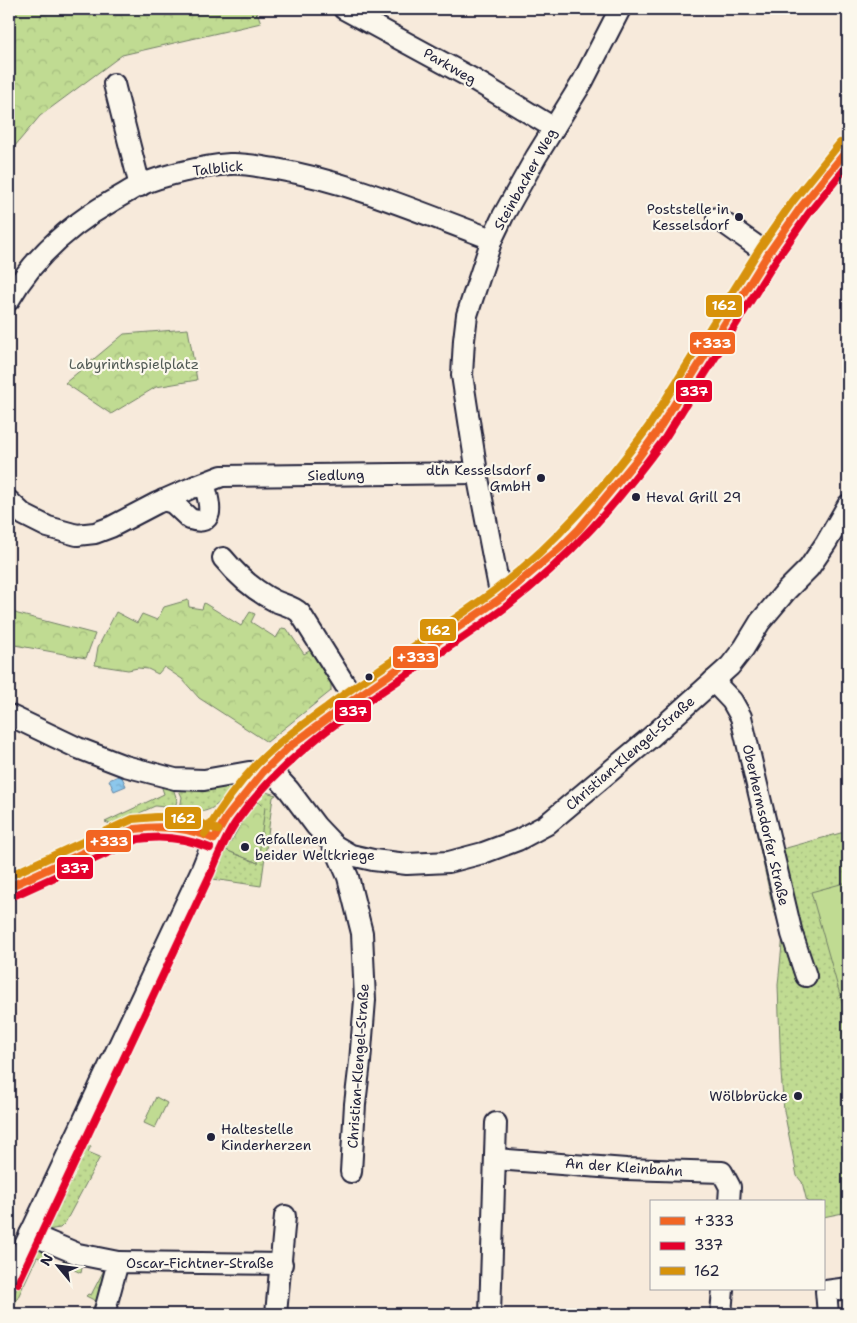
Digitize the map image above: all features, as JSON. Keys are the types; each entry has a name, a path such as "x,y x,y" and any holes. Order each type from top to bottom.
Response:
{"street":[{"name":"Parkweg","path":"344,9 473,79 554,128"},
{"name":"Steinbacher Weg","path":"501,598 477,473 462,375 467,314 492,239 502,216 603,45 620,9"},
{"path":"114,84 140,186"},
{"path":"9,1279 202,869 214,839 227,817 263,772 289,747 354,699 501,598 555,553 579,530 657,432 768,254 801,207 848,148"},
{"name":"Talblick","path":"9,300 29,271 54,242 94,212 140,186 186,171 231,164 245,164 310,175 492,239"},
{"path":"717,218 768,254"},
{"name":"Siedlung","path":"196,486 222,476 477,473"},
{"path":"9,501 24,515 48,527 77,535 94,533 111,527 163,500 196,486 206,490 211,508 208,516 201,520 190,519 174,503 163,500"},
{"name":"Christian-Klengel-Straße","path":"263,772 277,777 316,826 334,845 351,855 407,864 448,862 483,853 518,840 546,825 651,737 730,666 760,622 786,591 809,568 846,514"},
{"path":"223,558 234,572 260,591 275,601 296,609 300,613 354,699"},
{"name":"Oberhermsdorfer Straße","path":"713,682 732,701 741,717 792,934 806,976"},
{"path":"9,715 78,748 125,766 175,780 204,780 246,772 263,772"},
{"path":"9,887 135,829 157,825 175,827 214,839"},
{"name":"Christian-Klengel-Straße","path":"334,845 348,877 362,932 365,1000 355,1104 351,1172"},
{"path":"490,1314 496,1123"},
{"name":"An der Kleinbahn","path":"495,1159 626,1169 722,1172 730,1187 729,1200"},
{"name":"Oscar-Fichtner-Straße","path":"276,1314 285,1216"},
{"name":"Oscar-Fichtner-Straße","path":"30,1234 78,1254 118,1262 282,1264"},
{"name":"Oscar-Fichtner-Straße","path":"104,1314 118,1262"},
{"path":"828,1314 826,1291 848,1288"},
{"path":"721,1314 723,1290"}],"green space":[{"path":"9,9 256,9 261,23 122,55 40,116 9,153"},
{"name":"Labyrinthspielplatz","path":"188,329 197,380 156,387 111,414 65,383 124,334"},
{"path":"188,600 189,607 202,609 204,603 241,626 250,612 255,614 251,622 276,638 282,628 287,629 304,654 316,647 331,675 331,691 267,742 199,698 182,679 164,667 158,674 148,669 128,670 95,665 98,647 116,612 137,623 142,614 157,620 164,607"},
{"path":"9,610 95,634 86,658 9,644"},
{"path":"160,782 172,785 177,800 175,808 155,806 113,825 105,822 164,794"},
{"path":"177,786 232,787 216,805 210,809 197,812 180,809 182,797"},
{"path":"266,792 276,795 273,797 261,886 213,879 226,850 258,863 258,802 247,811 255,799"},
{"path":"768,794 779,850 848,831 848,1212 824,1217 824,1200 806,1200 802,1182 797,1176 784,1111 781,1073 778,985 783,935 773,908 749,799"},
{"path":"258,802 265,807 258,863 226,850 248,812"},
{"path":"848,882 848,1016 846,1016 811,892"},
{"path":"156,1097 167,1103 155,1128 144,1123"},
{"path":"85,1146 91,1146 88,1152 100,1157 65,1223 60,1228 47,1230 46,1227"},
{"path":"36,1247 49,1250 46,1261 37,1257 9,1314 9,1305"},
{"path":"67,1257 83,1263 81,1273 61,1264"},
{"path":"101,1263 108,1267 96,1314 90,1314 96,1301 86,1296 88,1294 91,1295 104,1270"}],"water":[{"path":"121,775 126,786 114,791 109,780"}],"transit line":[{"name":"162","path":"205,834 236,789 273,748 347,692 494,591 538,554 578,514 649,426 760,248 793,201 840,143"},
{"name":"+333","path":"214,839 227,817 263,772 289,747 354,699 501,598 560,548 579,529 657,432 768,254 801,207 848,149"},
{"name":"337","path":"18,1283 228,834 236,822 263,788 294,758 363,704 507,606 551,569 592,528 630,484 665,438 776,260 809,213 848,165"},
{"name":"162","path":"9,876 133,819 177,817 198,822 218,830"},
{"name":"+333","path":"9,887 135,829 175,828 195,832 214,839"},
{"name":"337","path":"13,896 138,839 175,838 210,848"}],"place":[{"name":"Poststelle in Kesselsdorf","path":"739,217"},
{"name":"dth Kesselsdorf GmbH","path":"541,478"},
{"name":"Heval Grill 29","path":"636,497"},
{"name":"Gefallenen beider Weltkriege","path":"245,847"},
{"name":"Wölbbrücke","path":"798,1096"},
{"name":"Haltestelle Kinderherzen","path":"211,1137"}]}
